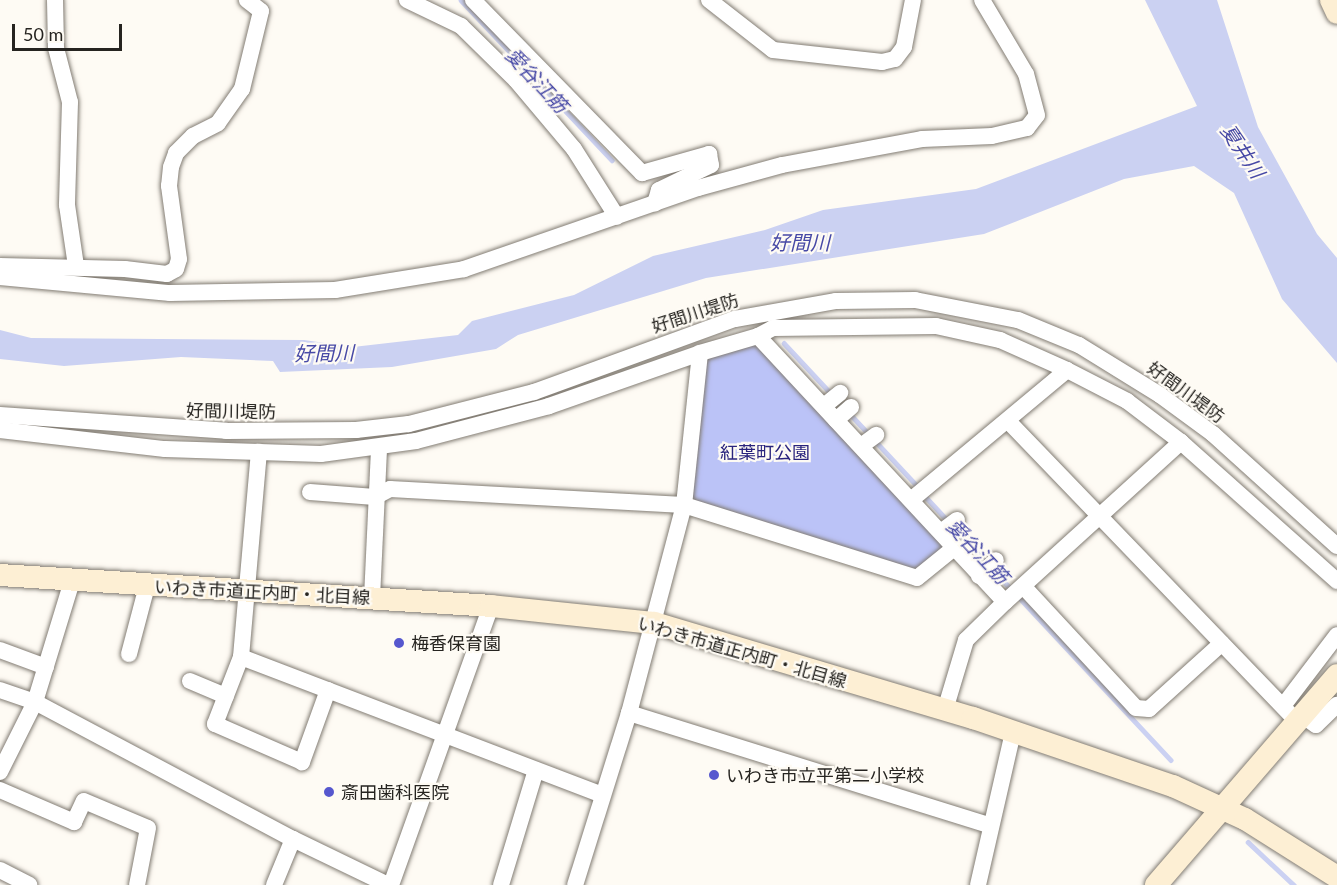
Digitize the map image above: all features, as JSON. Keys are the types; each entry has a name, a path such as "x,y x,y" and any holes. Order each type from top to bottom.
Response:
{"street":[{"path":"55,0 56,48 70,102 66,205 76,266"},
{"path":"0,266 76,266 167,274 176,269 179,259 171,205 171,167 176,153 193,136 218,123 242,89 261,11 248,0"},
{"path":"407,0 461,26 516,80 579,156 617,217"},
{"path":"473,0 642,173 710,154 711,165 659,190 655,203"},
{"path":"709,0 773,50 882,62 895,59 904,47 913,0"},
{"path":"0,277 170,293 335,290 464,269 743,175 821,157 922,140 992,136 1027,128 1037,115 1026,74 982,0"},
{"path":"1330,0 1337,14"},
{"name":"好間川堤防","path":"0,415 226,431 345,431 410,424 516,397 735,319 836,302 915,300 1018,320 1079,345 1213,434 1337,546"},
{"path":"0,430 165,449 321,454 379,448 465,430 549,406 700,353 786,326 800,330 880,324 936,326 1000,340 1067,370 1127,401 1181,442 1337,581"},
{"path":"758,336 861,446 918,494 941,532 954,548 979,576 1007,600"},
{"path":"575,885 629,713 684,505 700,353"},
{"path":"918,494 1067,370"},
{"path":"824,406 840,393"},
{"path":"836,420 851,407"},
{"path":"1008,421 1099,518 1294,714 1316,725 1337,705"},
{"path":"861,446 876,435"},
{"path":"945,710 966,640 1181,442"},
{"path":"372,598 379,448"},
{"path":"259,453 244,591 241,657 215,724 302,762 328,690"},
{"path":"310,492 375,497 390,489 684,505 917,578 954,548"},
{"path":"941,532 957,520"},
{"path":"979,576 996,560"},
{"name":"いわき市道正内町・北目線","path":"0,575 491,606 654,623 945,710 1173,786 1287,843 1337,877"},
{"path":"0,772 35,702 72,581"},
{"path":"129,654 146,600 147,586"},
{"path":"1023,586 1136,708 1149,709 1222,643"},
{"path":"0,690 35,702 293,839 390,885 446,736 491,606"},
{"path":"1156,885 1223,809 1294,714 1337,635"},
{"path":"0,650 46,667"},
{"path":"241,657 603,795"},
{"path":"1294,714 1337,675"},
{"path":"190,681 226,696"},
{"path":"629,713 991,826"},
{"path":"978,885 1013,732"},
{"path":"501,885 536,770"},
{"path":"0,790 74,822 84,801 148,828 137,885"},
{"path":"274,885 293,839"},
{"path":"0,870 21,883"}],"green space":[{"name":"紅葉町公園","path":"758,336 954,548 917,578 684,505 700,353"}],"water":[{"path":"1145,0 1217,0 1258,127 1317,234 1337,258 1337,363 1282,299 1234,193 1194,166 1124,179 984,234 706,278 518,335 496,349 392,367 280,372 273,361 181,357 64,366 0,359 0,330 31,338 304,340 353,347 458,335 472,321 574,295 653,256 765,230 823,210 976,189 1197,106"}],"waterway":[{"name":"愛谷江筋","path":"461,0 612,160"},
{"name":"愛谷江筋","path":"784,343 919,488"},
{"name":"愛谷江筋","path":"924,495 1012,590"},
{"name":"愛谷江筋","path":"1018,596 1171,760"},
{"name":"愛谷江筋","path":"1248,842 1294,885"}],"place":[{"name":"梅香保育園","path":"399,643"},
{"name":"いわき市立平第二小学校","path":"714,775"},
{"name":"斎田歯科医院","path":"329,792"}],"water label":[{"name":"夏井川","path":"1243,151"},
{"name":"好間川","path":"800,242"},
{"name":"好間川","path":"324,353"}]}
